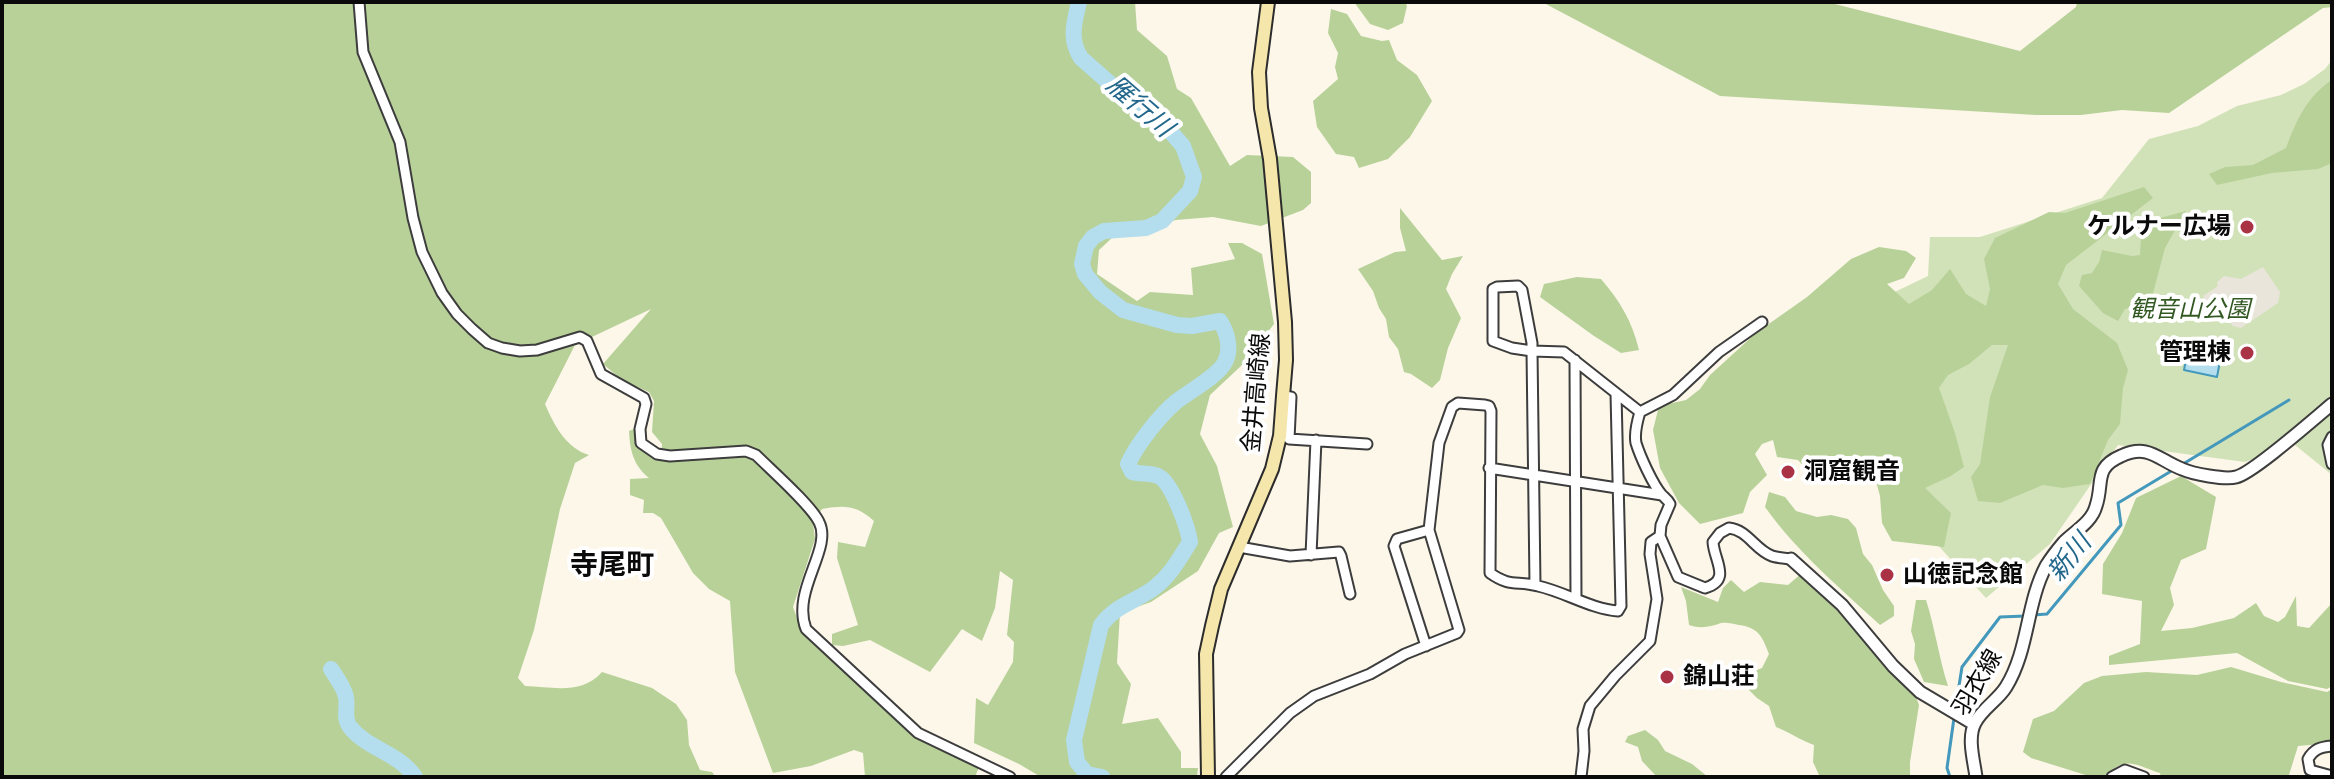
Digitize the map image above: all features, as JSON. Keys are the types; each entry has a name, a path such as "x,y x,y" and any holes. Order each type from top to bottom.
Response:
{"main road":[{"name":"金井高崎線","path":"1208,777 1206,654 1221,589 1272,469 1280,436 1286,360 1270,159 1261,108 1259,72 1268,2"}],"street":[{"path":"359,2 363,52 400,142 422,252 442,293 457,314 488,343 502,348 537,350 580,337 587,341 601,374 644,398 641,443 657,454 670,456 746,451 756,455 810,510 821,526 821,544 801,601 801,618 806,629 918,733 1010,777"},
{"path":"1535,584 1532,351 1522,290 1518,286 1495,288 1492,292 1493,341 1532,351 1561,351 1640,412"},
{"path":"1762,322 1719,352 1673,395 1640,412 1636,442 1647,470 1670,504 1660,536 1675,574 1705,588 1716,584 1720,572 1713,542 1729,528 1743,532 1771,556 1791,559 1842,605 1893,666 1920,692 1974,724"},
{"path":"1575,360 1576,598"},
{"path":"1226,777 1290,713 1314,696 1370,674 1405,654 1457,633 1460,626 1429,530 1439,443 1455,405 1485,405 1491,408 1490,573 1513,584 1535,584 1615,611 1620,609 1616,394"},
{"path":"1283,396 1291,397 1289,439 1367,444"},
{"name":"羽衣線","path":"1976,777 1971,739 1974,724 2006,687 2021,653 2037,588 2063,543 2090,518 2096,507 2100,477 2106,465 2134,451 2149,451 2183,470 2236,477 2256,466 2332,404"},
{"path":"2332,437 2328,445 2332,464"},
{"path":"1311,555 1316,440"},
{"path":"1489,468 1662,495"},
{"path":"1426,646 1394,546 1397,539 1429,530"},
{"path":"1581,777 1583,729 1590,706 1650,641 1657,599 1651,542 1660,536"},
{"path":"1239,547 1290,556 1339,552 1350,594"},
{"path":"2332,746 2313,751 2308,759 2310,770 2332,776"},
{"path":"2112,777 2125,770 2144,777"}],"green space":[{"path":"2,2 1135,2 1137,30 1167,56 1177,89 1191,98 1230,166 1247,155 1293,157 1311,172 1311,203 1303,210 1261,226 1213,217 1176,220 1114,236 1099,250 1097,274 1137,301 1150,292 1193,295 1191,268 1235,259 1228,243 1242,243 1262,254 1274,324 1241,366 1210,395 1200,434 1217,466 1233,527 1219,533 1198,571 1151,602 1120,613 1117,663 1131,684 1122,724 1158,718 1181,752 1181,768 1198,768 1197,777 1041,777 974,743 976,698 988,705 1013,662 1014,642 1007,635 1013,580 1000,571 995,608 982,641 962,629 930,672 870,640 843,646 832,645 832,634 858,625 837,558 838,542 865,547 874,521 856,509 844,507 822,509 813,523 815,539 793,607 802,632 918,736 979,767 975,777 865,777 863,753 854,750 811,766 773,773 735,672 730,601 709,589 693,573 661,518 653,513 643,513 644,500 630,495 630,479 649,478 633,457 629,431 634,429 638,447 661,459 662,444 652,432 654,401 649,392 622,380 603,364 651,309 575,345 545,404 567,441 589,455 575,463 560,509 534,630 518,678 525,686 566,688 585,684 602,672 652,688 676,704 687,720 689,745 700,770 712,772 716,777 2,777"},
{"path":"1354,2 1405,2 1403,23 1388,30 1370,24"},
{"path":"1542,2 1827,2 2020,51 2076,7 2077,2 2332,2 2332,7 2323,8 2169,113 2122,110 2081,115 2036,115 1720,96"},
{"path":"1331,9 1347,14 1361,36 1389,40 1397,60 1417,75 1432,101 1410,137 1388,159 1359,168 1354,157 1336,154 1317,127 1313,101 1338,79 1335,67 1338,53 1328,33"},
{"name":"観音山公園","path":"2332,60 2332,475 2295,445 2245,462 2118,445 2050,544 1986,598 1842,440 1778,348 1928,276 1930,237 1980,237 2102,198 2149,139 2198,126 2237,106 2281,95 2304,84"},
{"path":"2332,80 2332,163 2318,169 2272,173 2217,185 2209,174 2225,167 2253,165 2286,148 2303,110"},
{"path":"2144,187 2153,198 2066,265 2058,284 2073,309 2117,343 2128,370 2120,424 2108,440 2090,484 2063,488 2043,485 2000,503 1978,501 1971,477 1980,464 1990,397 2008,345 1992,345 1969,364 1948,375 1939,388 1964,467 1925,488 1951,513 1944,547 1892,541 1882,523 1880,496 1872,467 1816,480 1798,460 1777,457 1773,440 1762,444 1755,454 1767,475 1750,492 1743,513 1700,524 1679,503 1660,468 1653,430 1659,406 1686,400 1756,333 1807,297 1851,259 1879,247 1906,251 1916,258 1904,278 1887,284 1909,304 1932,290 1950,269 1966,294 1986,306 1990,289 1984,259 1995,238 2049,212 2065,213"},
{"path":"1400,208 1442,260 1463,256 1446,289 1461,318 1448,348 1440,380 1432,388 1404,372 1398,349 1389,337 1386,319 1358,269 1395,252 1406,251 1400,228"},
{"path":"2186,211 2165,248 2152,297 2138,306 2125,309 2118,321 2103,313 2079,286 2082,275 2092,273 2102,250 2140,255 2141,236 2160,218"},
{"path":"1577,277 1601,279 1624,312 1639,350 1621,353 1540,297 1544,284"},
{"path":"2181,476 2216,497 2206,549 2181,560 2170,588 2174,605 2161,631 2192,628 2234,618 2256,603 2264,616 2278,622 2285,617 2296,596 2297,626 2309,628 2332,603 2332,686 2327,689 2288,681 2237,653 2109,665 2109,656 2140,644 2142,601 2102,594 2103,564 2122,533 2136,498"},
{"path":"1769,492 1785,497 1796,511 1817,517 1831,515 1848,519 1856,528 1863,554 1894,606 1894,616 1880,625 1820,569 1765,507"},
{"path":"1802,573 1840,611 1887,667 1914,692 1919,705 1910,777 1820,777 1813,762 1814,745 1776,727 1769,706 1745,686 1749,673 1762,668 1769,654 1759,634 1746,626 1728,623 1705,627 1689,625 1681,587 1718,602 1723,588 1731,580 1744,592 1760,582 1788,585"},
{"path":"1916,600 1926,600 1948,686 1924,682 1914,659 1915,644 1911,631"},
{"path":"2231,667 2281,682 2327,692 2332,689 2332,743 2298,746 2289,775 2295,777 2161,777 2160,773 2138,765 2125,764 2119,765 2107,777 2092,777 2031,758 2023,752 2033,719 2054,711 2084,683 2102,676 2146,672 2197,675"},
{"path":"1645,730 1658,740 1665,751 1692,764 1708,777 1657,777 1642,761 1638,747 1625,742 1628,736"}],"shaded area":[{"path":"2263,267 2280,292 2278,303 2241,328 2233,326 2225,317 2219,320 2203,296 2218,286 2217,282 2224,276 2241,279"}],"water":[{"path":"2188,349 2221,356 2217,377 2184,370"}],"waterway":[{"name":"雁行川","path":"1079,2 1074,38 1081,58 1140,110 1164,124 1183,146 1194,177 1190,191 1162,221 1146,228 1104,231 1093,237 1086,246 1082,264 1085,274 1100,292 1123,310 1177,325 1220,321 1227,335 1228,346 1222,367 1163,414 1128,464 1132,472 1155,475 1169,487 1190,542 1160,583 1113,612 1101,625 1074,740 1077,762 1087,774 1102,777"},
{"name":"新川","path":"2183,464 2289,400"},
{"name":"新川","path":"2033,615 2047,614 2121,525 2118,503 2173,470"},
{"name":"新川","path":"1955,711 1962,667 2000,617 2026,616"},
{"path":"331,669 345,693 350,727 365,741 400,762 415,777"},
{"name":"新川","path":"1950,777 1947,768 1954,718"}],"place":[{"name":"ケルナー広場","path":"2247,227"},
{"name":"管理棟","path":"2247,353"},
{"name":"洞窟観音","path":"1788,472"},
{"name":"山徳記念館","path":"1887,575"},
{"name":"錦山荘","path":"1667,677"}],"district":[{"name":"寺尾町","path":"612,566"}]}
